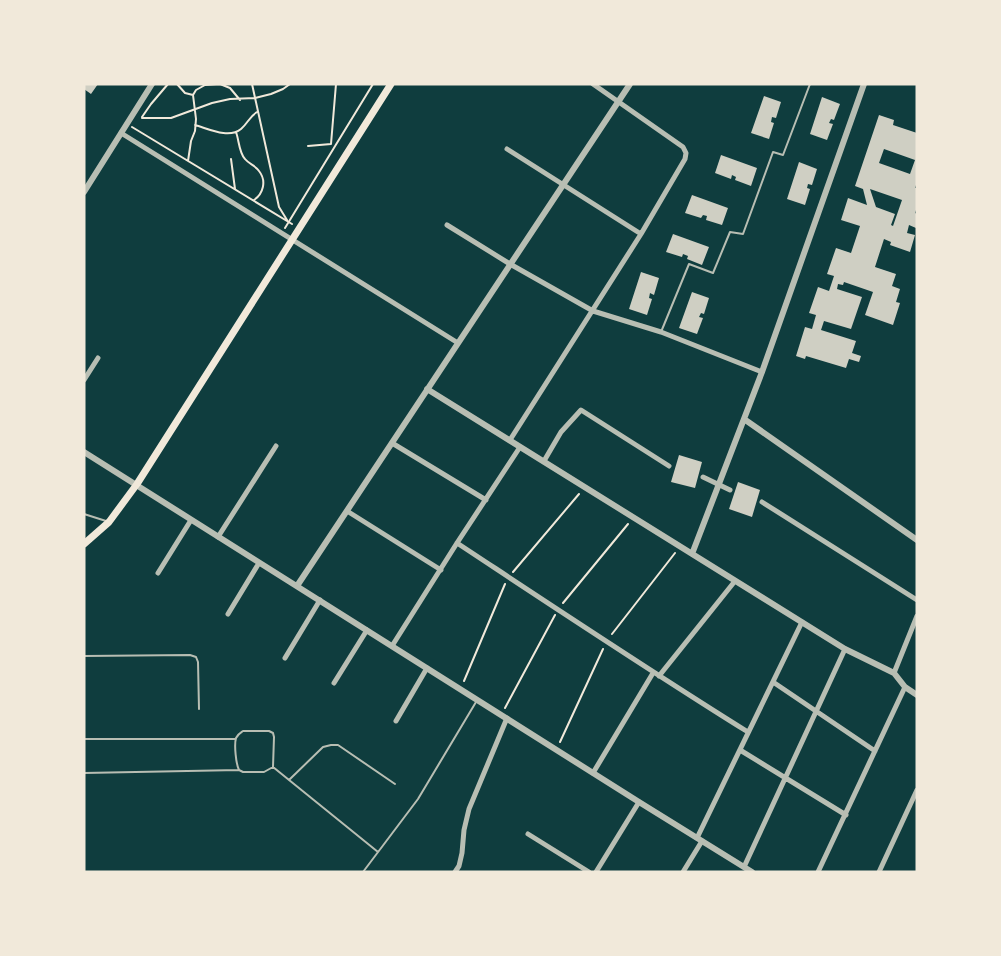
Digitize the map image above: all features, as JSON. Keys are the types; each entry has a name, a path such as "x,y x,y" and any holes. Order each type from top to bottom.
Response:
{"main road":[{"path":"84,544 109,522 137,484 391,84"}],"street":[{"path":"84,192 152,84"},
{"path":"510,440 641,234 685,159 686,153 683,147 593,84"},
{"path":"297,586 630,84"},
{"path":"692,554 762,372 864,84"},
{"path":"121,133 458,343"},
{"path":"507,149 641,234"},
{"path":"447,225 593,311 661,332 762,372"},
{"path":"84,380 98,358"},
{"path":"427,389 845,649 894,673 905,687 917,695"},
{"path":"544,461 561,432 580,411 669,466"},
{"path":"744,419 917,540"},
{"path":"392,443 486,500"},
{"path":"218,537 276,446"},
{"path":"392,646 520,447"},
{"path":"84,452 752,872"},
{"path":"703,477 730,490"},
{"path":"762,502 917,600"},
{"path":"347,511 441,570"},
{"path":"158,573 191,520"},
{"path":"457,543 653,673 748,732"},
{"path":"228,614 259,562"},
{"path":"659,676 735,581"},
{"path":"285,658 320,600"},
{"path":"894,673 917,616"},
{"path":"683,872 802,622"},
{"path":"334,683 367,630"},
{"path":"744,867 845,649"},
{"path":"396,721 428,668"},
{"path":"593,772 653,673"},
{"path":"773,682 875,751"},
{"path":"818,872 905,687"},
{"path":"455,872 462,853 469,809 507,718"},
{"path":"740,750 846,814"},
{"path":"879,872 917,790"},
{"path":"596,872 639,802"},
{"path":"528,834 589,872"}],"lane":[{"path":"661,332 689,264 713,273 730,232 743,234 773,152 783,155 810,84"},
{"path":"84,514 109,522"},
{"path":"84,656 190,655 196,657 199,709"},
{"path":"363,872 418,800 478,700"},
{"path":"238,770 236,739 243,731 273,733 273,767"},
{"path":"84,739 236,739"},
{"path":"289,780 323,747 338,745 395,784"},
{"path":"273,767 378,853"},
{"path":"84,773 238,770 264,772 273,767"}],"path":[{"path":"135,129 151,104 168,84"},
{"path":"177,84 185,93 193,95"},
{"path":"188,161 195,125 193,95 196,90 205,85 220,84 230,88 240,100"},
{"path":"252,84 279,207 289,222"},
{"path":"142,118 171,118 230,99 255,99 277,92 290,84"},
{"path":"333,150 331,144 336,84"},
{"path":"282,233 373,84"},
{"path":"195,125 227,134 236,132 242,128 250,116 258,111"},
{"path":"127,124 300,229"},
{"path":"236,132 243,158 260,171 263,180 263,189 253,201"},
{"path":"308,146 331,144"},
{"path":"231,159 235,189"}],"building":[{"path":"84,84 98,84 91,94 84,89"},
{"path":"764,96 781,102 776,118 772,117 771,122 774,123 769,139 751,133"},
{"path":"822,97 840,104 834,120 831,119 829,123 833,124 827,140 810,134"},
{"path":"879,115 894,120 893,125 917,133 915,188 917,188 917,207 915,213 917,214 917,226 916,228 909,225 907,233 915,235 910,252 890,245 891,242 884,239 875,267 896,274 892,286 900,289 896,302 900,303 893,325 865,315 873,292 844,282 843,285 838,284 837,289 862,297 851,329 824,321 821,330 856,341 852,353 861,356 859,362 849,359 846,368 806,356 805,359 796,356 805,327 812,329 816,315 809,313 818,287 829,291 834,276 827,274 836,248 851,253 860,226 841,220 848,198 867,205 863,189 855,186","holes":["884,149 915,160 910,174 879,163","870,189 902,200 893,226 891,225 895,214 876,207"]},
{"path":"721,155 757,168 751,186 735,180 736,177 732,175 731,179 715,173"},
{"path":"799,162 817,169 812,185 808,184 807,188 810,189 805,205 787,199"},
{"path":"692,195 728,208 722,225 706,220 707,216 703,215 701,218 685,213"},
{"path":"673,234 709,247 702,265 687,259 688,256 683,254 682,257 666,252"},
{"path":"641,272 659,278 654,295 650,293 649,298 652,299 647,315 629,309"},
{"path":"692,292 709,298 704,314 701,313 699,317 703,318 697,334 679,328"},
{"path":"679,455 702,462 695,488 671,482"},
{"path":"738,482 760,490 752,517 729,509"}]}
